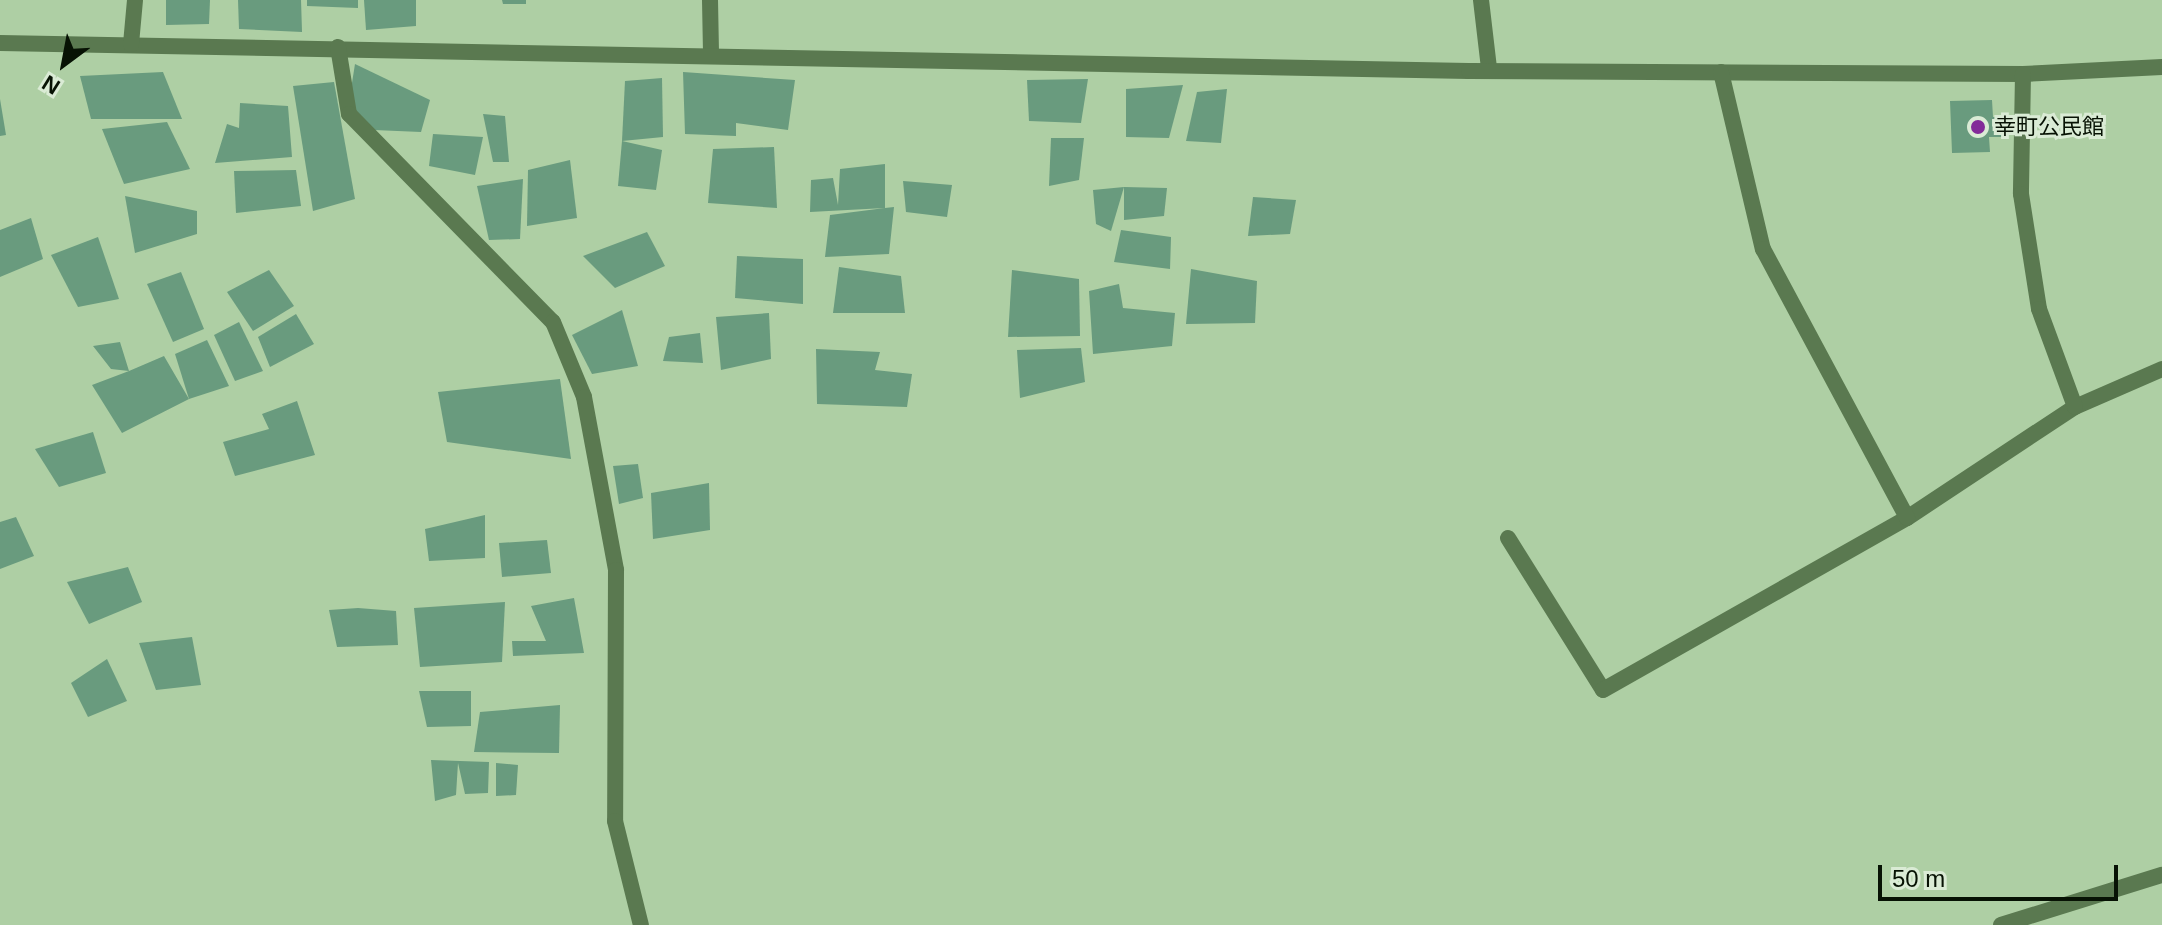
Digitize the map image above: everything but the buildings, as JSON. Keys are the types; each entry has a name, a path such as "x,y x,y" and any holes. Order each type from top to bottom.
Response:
{"street":[{"path":"131,44 135,0"},
{"path":"710,0 711,52"},
{"path":"1481,0 1489,68"},
{"path":"0,43 711,52 1721,72 2023,74 2162,67"},
{"path":"338,47 349,114 553,322 584,397 616,570 615,821 641,925"},
{"path":"1721,72 1763,249 1907,518"},
{"path":"2023,74 2021,194 2039,309 2075,407"},
{"path":"1508,538 1603,690 1907,518 2075,407 2162,369"},
{"path":"2001,925 2162,875"}],"place":[{"name":"幸町公民館","path":"1978,127"}]}
